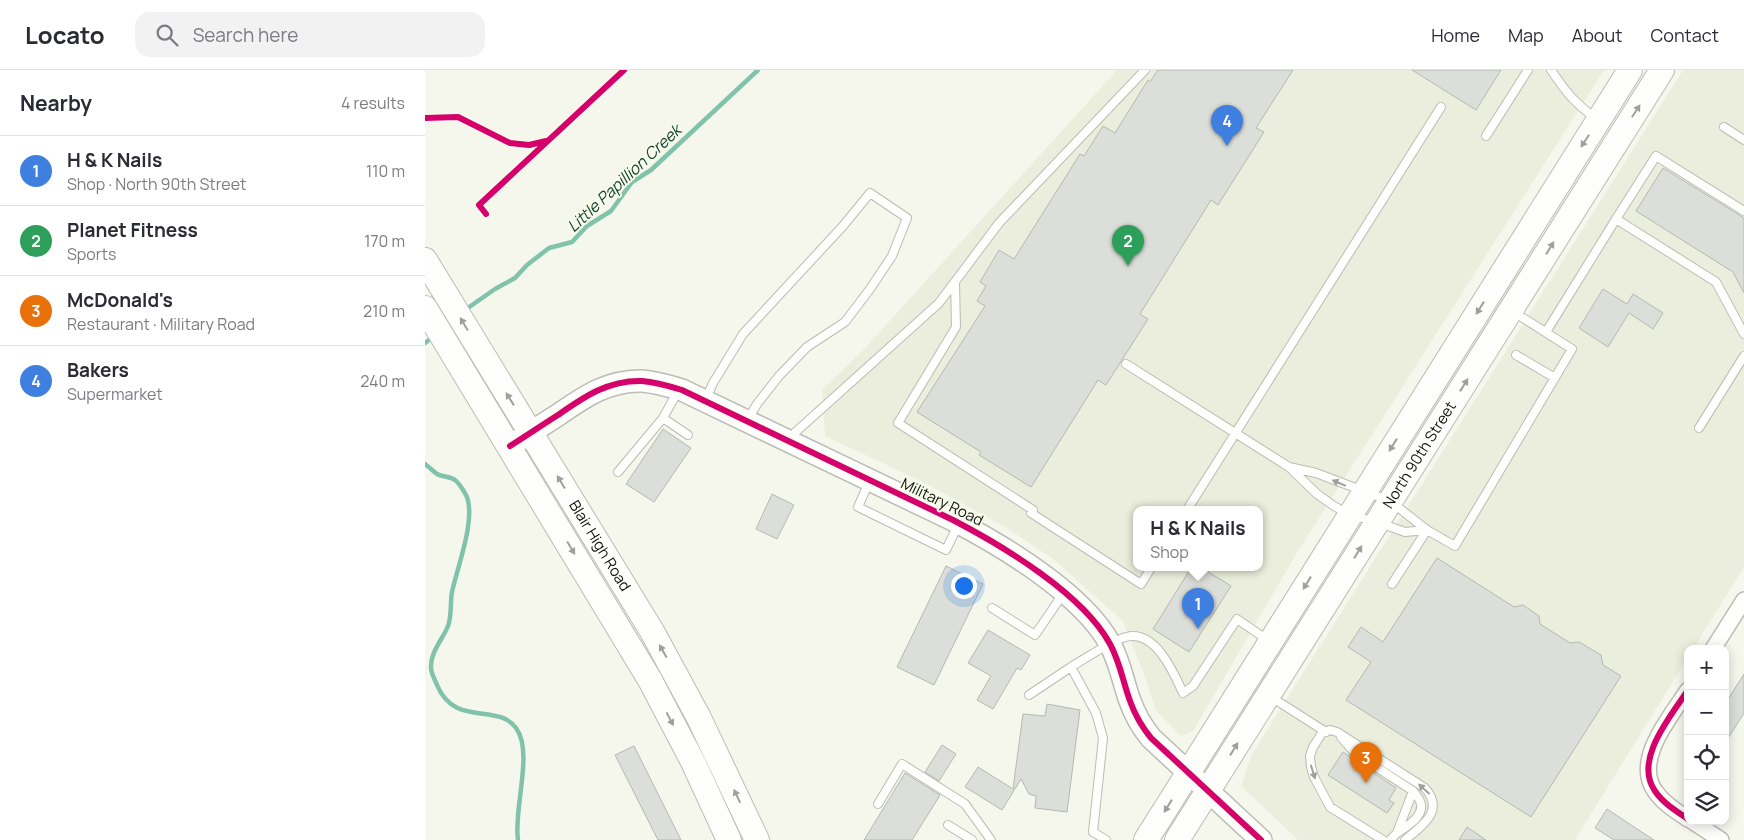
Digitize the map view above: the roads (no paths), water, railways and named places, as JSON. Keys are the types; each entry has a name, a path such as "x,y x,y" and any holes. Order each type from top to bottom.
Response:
{"main road":[{"name":"North 90th Street","path":"1146,840 1630,70"},
{"name":"North 90th Street","path":"1177,840 1662,70"},
{"path":"1511,310 1506,304 1505,298 1522,266 1540,211"},
{"name":"Blair High Road","path":"428,265 653,632 699,718 757,840"},
{"name":"Blair High Road","path":"425,308 650,680 693,762 729,840"},
{"name":"Military Road","path":"510,446 584,397 605,387 641,381 662,384 679,389 705,401 984,536 1064,592 1097,623 1111,644 1130,703 1143,728 1261,840"}],"street":[{"path":"1716,645 1744,600"},
{"path":"1684,696 1653,745 1648,767 1654,790 1668,806 1684,816"},
{"path":"1698,825 1721,840"}],"lane":[{"path":"787,440 939,303 980,247 1019,201 1145,70"},
{"path":"1486,136 1528,70"},
{"path":"1551,70 1570,98 1599,120"},
{"path":"1189,506 1441,107"},
{"path":"1724,127 1744,140"},
{"path":"1546,332 1656,156 1744,211"},
{"path":"705,401 713,383 743,334 843,226 869,192 907,218 892,256 845,322 807,347 779,376 757,404 747,421"},
{"path":"1616,219 1716,282 1744,334"},
{"path":"955,283 956,327 898,423 1141,584 1149,571"},
{"path":"1289,467 1316,473 1390,501 1427,530 1455,546 1572,349 1511,310"},
{"path":"1516,355 1555,378"},
{"path":"1699,428 1744,356"},
{"path":"1126,364 1289,467 1317,494 1350,515 1405,532 1427,530"},
{"path":"618,472 663,418 679,389"},
{"path":"663,418 688,436"},
{"path":"870,480 858,507 937,546 946,550 959,523"},
{"path":"1393,584 1427,530"},
{"path":"992,608 1035,635 1064,592"},
{"path":"1029,695 1071,667 1126,637 1137,636 1160,651 1169,664 1183,693 1193,686 1237,619 1271,642"},
{"path":"1071,667 1096,713 1103,738 1093,832 1106,840"},
{"path":"1267,695 1326,732"},
{"path":"1379,839 1330,807 1314,778 1310,756 1316,740 1322,733 1330,730 1337,732 1425,788 1430,794 1434,806 1433,811 1423,825 1405,840"},
{"path":"1337,732 1355,753 1413,791 1421,802 1421,809 1413,823 1397,832 1390,840"},
{"path":"878,804 903,764 965,804 991,840"},
{"path":"1397,832 1413,791"},
{"path":"948,825 973,840"}],"waterway":[{"name":"Little Papillion Creek","path":"465,310 495,289 515,278 527,265 549,248 572,242 587,226 611,211 632,182 651,170 758,70"},
{"name":"Little Papillion Creek","path":"425,343 434,336"},
{"path":"425,464 437,474 453,479 458,483 466,495 469,504 468,529 452,592 449,622 437,646 431,662 431,668 437,685 445,698 454,706 465,711 498,716 508,720 516,728 521,738 523,751 517,828 518,840"}],"place":[{"name":"Bakers","path":"1227,146"},
{"name":"Planet Fitness","path":"1128,266"},
{"name":"H & K Nails","path":"1198,629"},
{"name":"McDonald's","path":"1366,783"}]}
